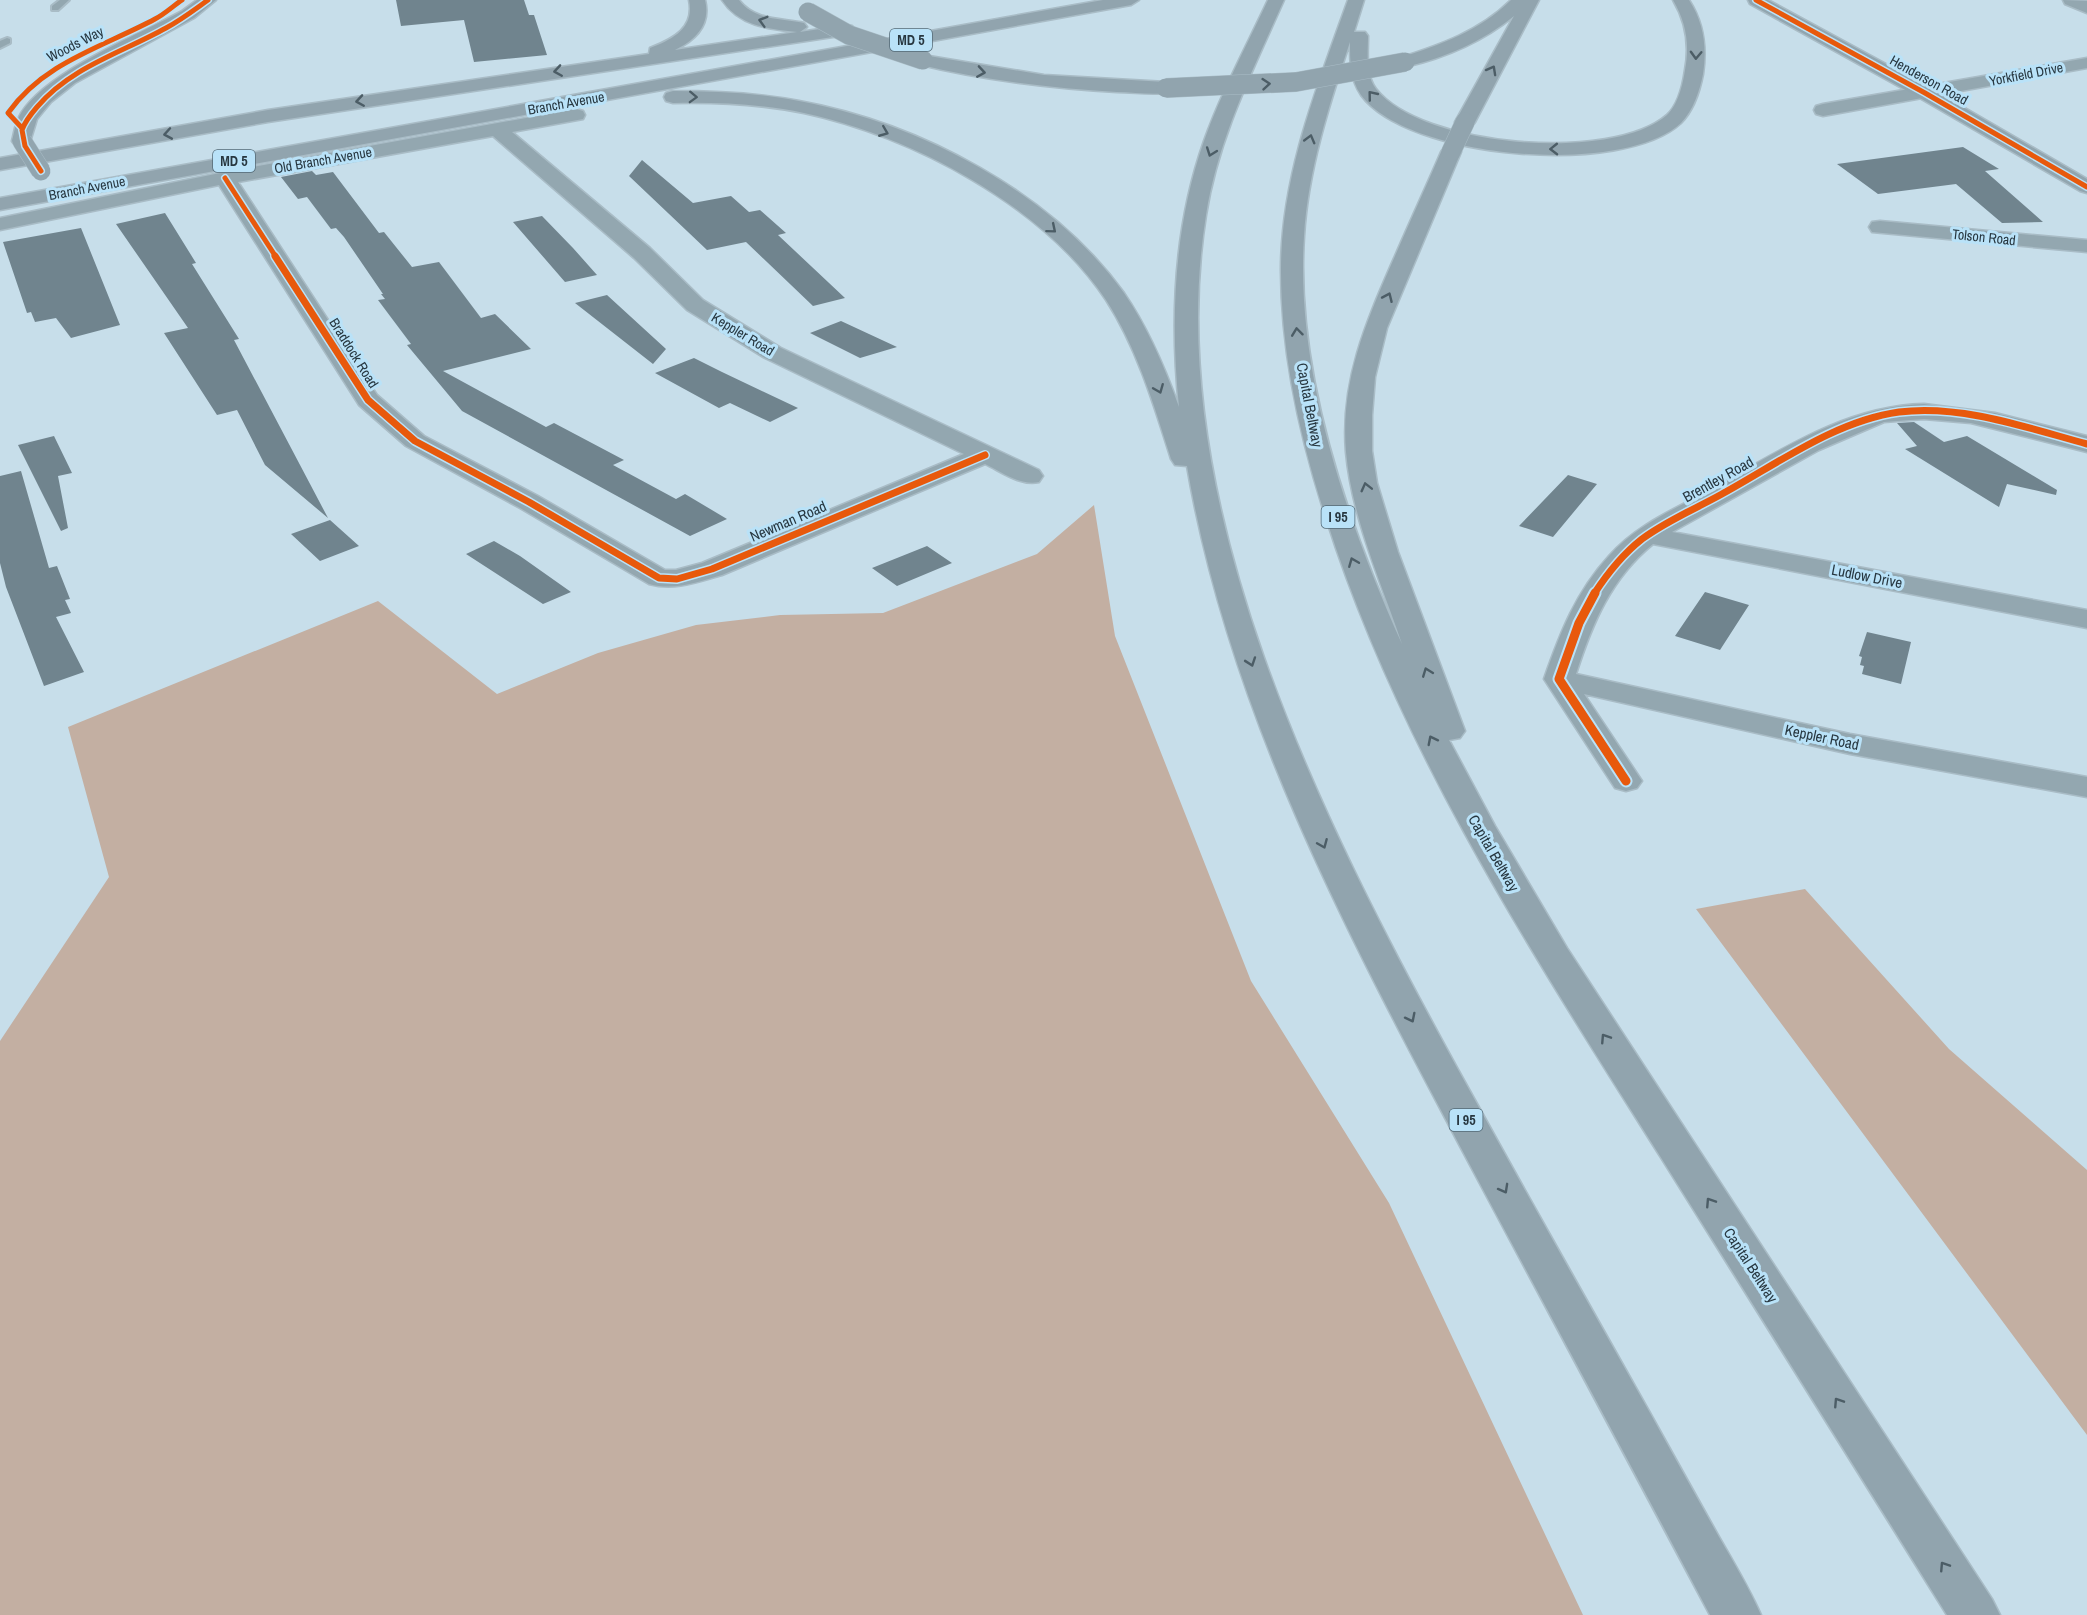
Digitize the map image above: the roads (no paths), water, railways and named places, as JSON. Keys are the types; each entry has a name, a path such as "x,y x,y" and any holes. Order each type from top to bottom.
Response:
{"highway":[{"path":"616,62 670,46 685,38 697,23 699,5 697,0"},
{"path":"0,164 280,114 616,62 868,27 823,28 766,23 747,16 733,6 730,0"},
{"name":"Branch Avenue","path":"0,204 469,120 1073,6 1131,0"},
{"path":"0,185 41,171 95,172 675,68 1073,6 1143,0"},
{"path":"1233,98 1265,0"},
{"name":"I 95","path":"1276,0 1207,163 1189,265 1186,321 1189,383 1199,468 1232,607 1284,751 1330,860 1417,1030 1736,1615"},
{"name":"Capital Beltway","path":"1356,0 1314,124 1302,169 1295,214 1292,270 1304,383 1321,465 1349,553 1429,736 1489,847 1575,991 1975,1615"},
{"path":"1362,0 1360,75 1370,94 1380,105 1410,123 1442,135 1506,147 1560,149 1633,140 1663,127 1674,119 1693,80 1697,56 1696,36 1690,16 1681,0"},
{"path":"802,6 825,24 855,37 923,60 1013,78 1080,85 1166,88 1296,82 1405,62 1468,40 1491,26 1521,0"},
{"path":"1531,0 1465,122 1375,327 1363,377 1359,415 1359,451 1364,483 1384,552 1450,734 1501,846 1575,991"},
{"path":"469,120 629,98 720,98 799,106 843,117 932,152 1021,204 1057,233 1092,270 1114,297 1134,330 1178,437 1232,607"}],"street":[{"name":"Woods Way","path":"41,171 8,113 15,100 31,85 58,66 158,18 182,0"},
{"name":"Woods Way","path":"22,134 45,96 68,79 157,33 197,10 208,0"},
{"name":"Henderson Road","path":"1756,0 1925,93 2087,187"},
{"path":"2071,0 2087,8"},
{"name":"Yorkfield Drive","path":"1823,110 2087,63"},
{"name":"Old Branch Avenue","path":"0,224 225,178 576,115"},
{"name":"Keppler Road","path":"497,129 642,253 695,305 773,353 1030,476"},
{"name":"Braddock Road","path":"225,178 368,400 415,441 605,545"},
{"name":"Tolson Road","path":"1880,227 2087,246"},
{"name":"Brentley Road","path":"1559,679 1579,624 1595,592 1647,535 1853,425 1899,412 1931,411 1963,414 2025,427 2087,444"},
{"name":"Newman Road","path":"605,545 642,570 659,578 677,579 712,569 985,455"},
{"name":"Ludlow Drive","path":"1647,535 2087,618"},
{"path":"1559,679 1626,781"},
{"name":"Keppler Road","path":"1559,679 1850,744 2087,787"}],"lane":[{"path":"55,8 65,0"}]}
